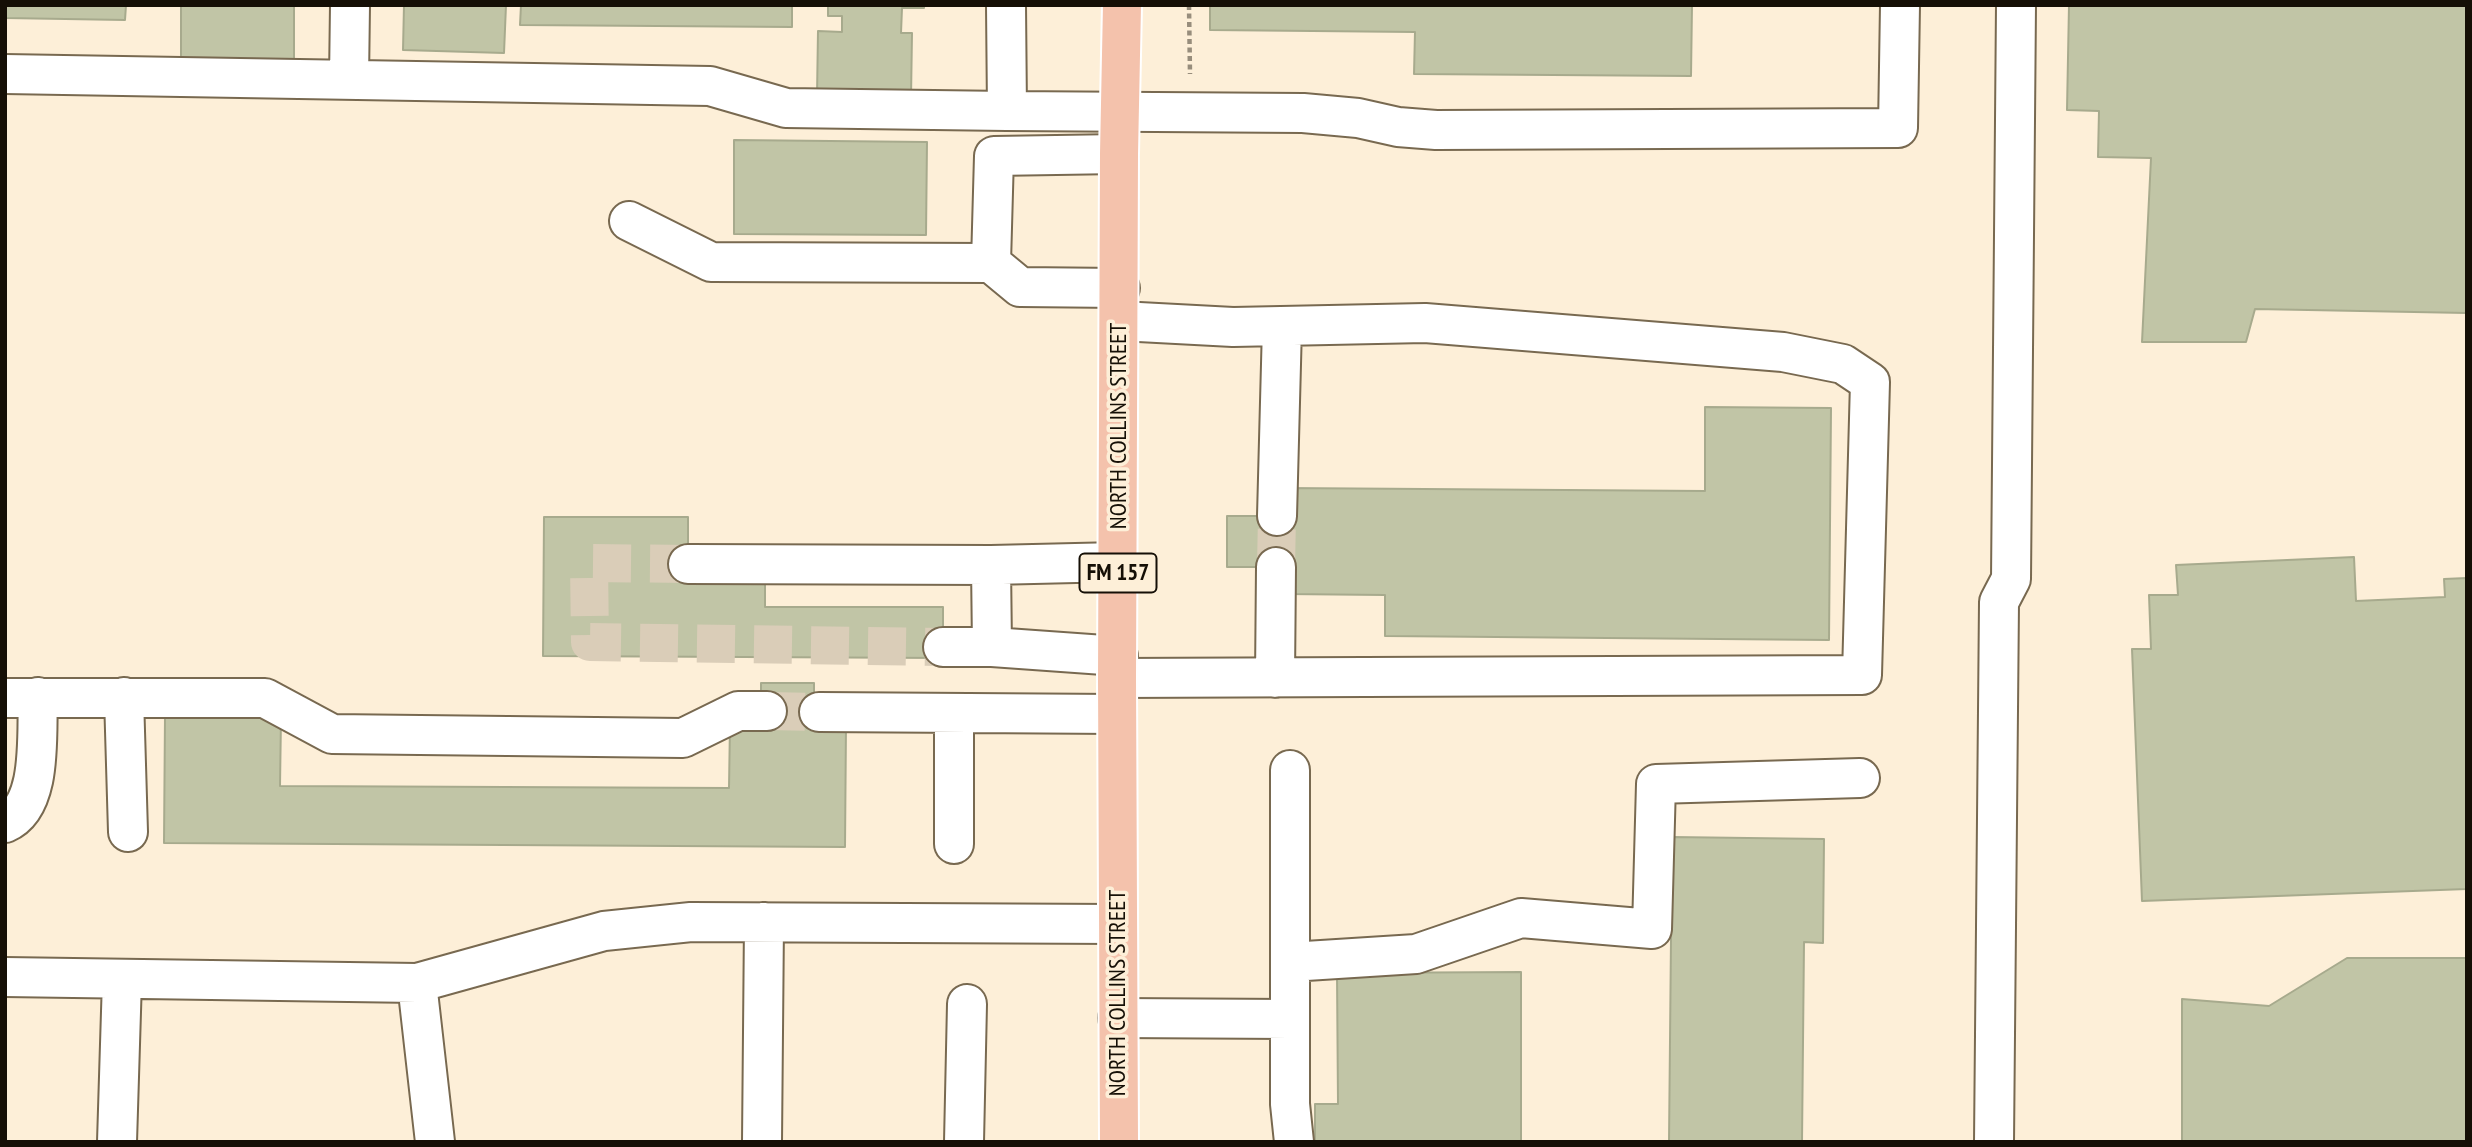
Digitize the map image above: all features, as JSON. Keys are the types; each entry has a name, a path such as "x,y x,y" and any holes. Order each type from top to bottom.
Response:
{"main road":[{"name":"NORTH COLLINS STREET","path":"1119,1142 1117,683 1122,5"}],"lane":[{"path":"349,80 350,5"},
{"path":"1006,5 1007,111"},
{"path":"5,74 710,86 786,108 1303,113 1436,130 1898,128 1900,5"},
{"path":"1994,1142 1998,602 2011,579 2016,5"},
{"path":"991,264 994,156 1119,154"},
{"path":"629,221 710,262 991,264 1020,287 1233,327 1425,323 1783,352 1843,364 1870,382 1862,675 1275,678 1117,683 954,713 820,712"},
{"path":"1277,516 1282,326"},
{"path":"688,564 991,565 1118,562"},
{"path":"991,565 992,648"},
{"path":"1275,678 1276,567"},
{"path":"943,648 992,648 1117,683"},
{"path":"124,697 128,832"},
{"path":"5,822 24,807 34,783 21,698 265,698 332,734 683,737 738,711 767,711"},
{"path":"954,713 954,844"},
{"path":"1290,770 1290,1104 1294,1142"},
{"path":"1290,962 1416,954 1521,918 1652,929 1656,784 1860,778"},
{"path":"5,977 417,983 604,931 691,922 1118,924"},
{"path":"762,1142 764,922"},
{"path":"117,1142 122,979"},
{"path":"417,983 435,1142"},
{"path":"964,1142 967,1004"},
{"path":"1118,1018 1290,1019"}],"path":[{"path":"1189,5 1191,112"}],"building":[{"path":"5,5 126,5 125,20 5,18"},
{"path":"181,5 294,5 294,61 181,61"},
{"path":"404,5 506,5 504,53 403,50"},
{"path":"521,5 792,5 792,27 520,25"},
{"path":"828,5 924,5 924,8 902,8 901,33 912,33 911,98 817,96 818,31 842,32 842,16 828,16"},
{"path":"1210,5 1692,5 1691,76 1414,74 1415,32 1210,30"},
{"path":"2069,5 2467,5 2467,313 2255,309 2246,342 2142,342 2151,158 2098,157 2099,111 2067,110"},
{"path":"734,140 927,142 926,235 734,234"},
{"path":"1705,407 1831,408 1829,640 1385,636 1385,595 1285,594 1285,567 1227,567 1227,516 1283,516 1284,488 1705,491"},
{"path":"544,517 688,517 688,580 765,580 765,607 943,607 943,658 543,656"},
{"path":"2354,557 2356,601 2445,597 2444,579 2467,578 2467,889 2142,901 2132,649 2151,649 2149,595 2178,595 2176,565"},
{"path":"761,683 814,683 814,707 761,707"},
{"path":"165,716 281,717 280,786 729,788 730,723 846,724 845,847 164,843"},
{"path":"1672,837 1824,839 1823,943 1804,942 1802,1142 1669,1142"},
{"path":"2347,958 2467,958 2467,1142 2182,1142 2182,999 2269,1006"},
{"path":"1521,972 1521,1142 1315,1142 1315,1104 1338,1104 1337,973"}],"tunnel":[{"path":"1276,567 1277,516"},
{"path":"688,564 589,563 590,642 943,647"},
{"path":"767,711 819,712"}]}
